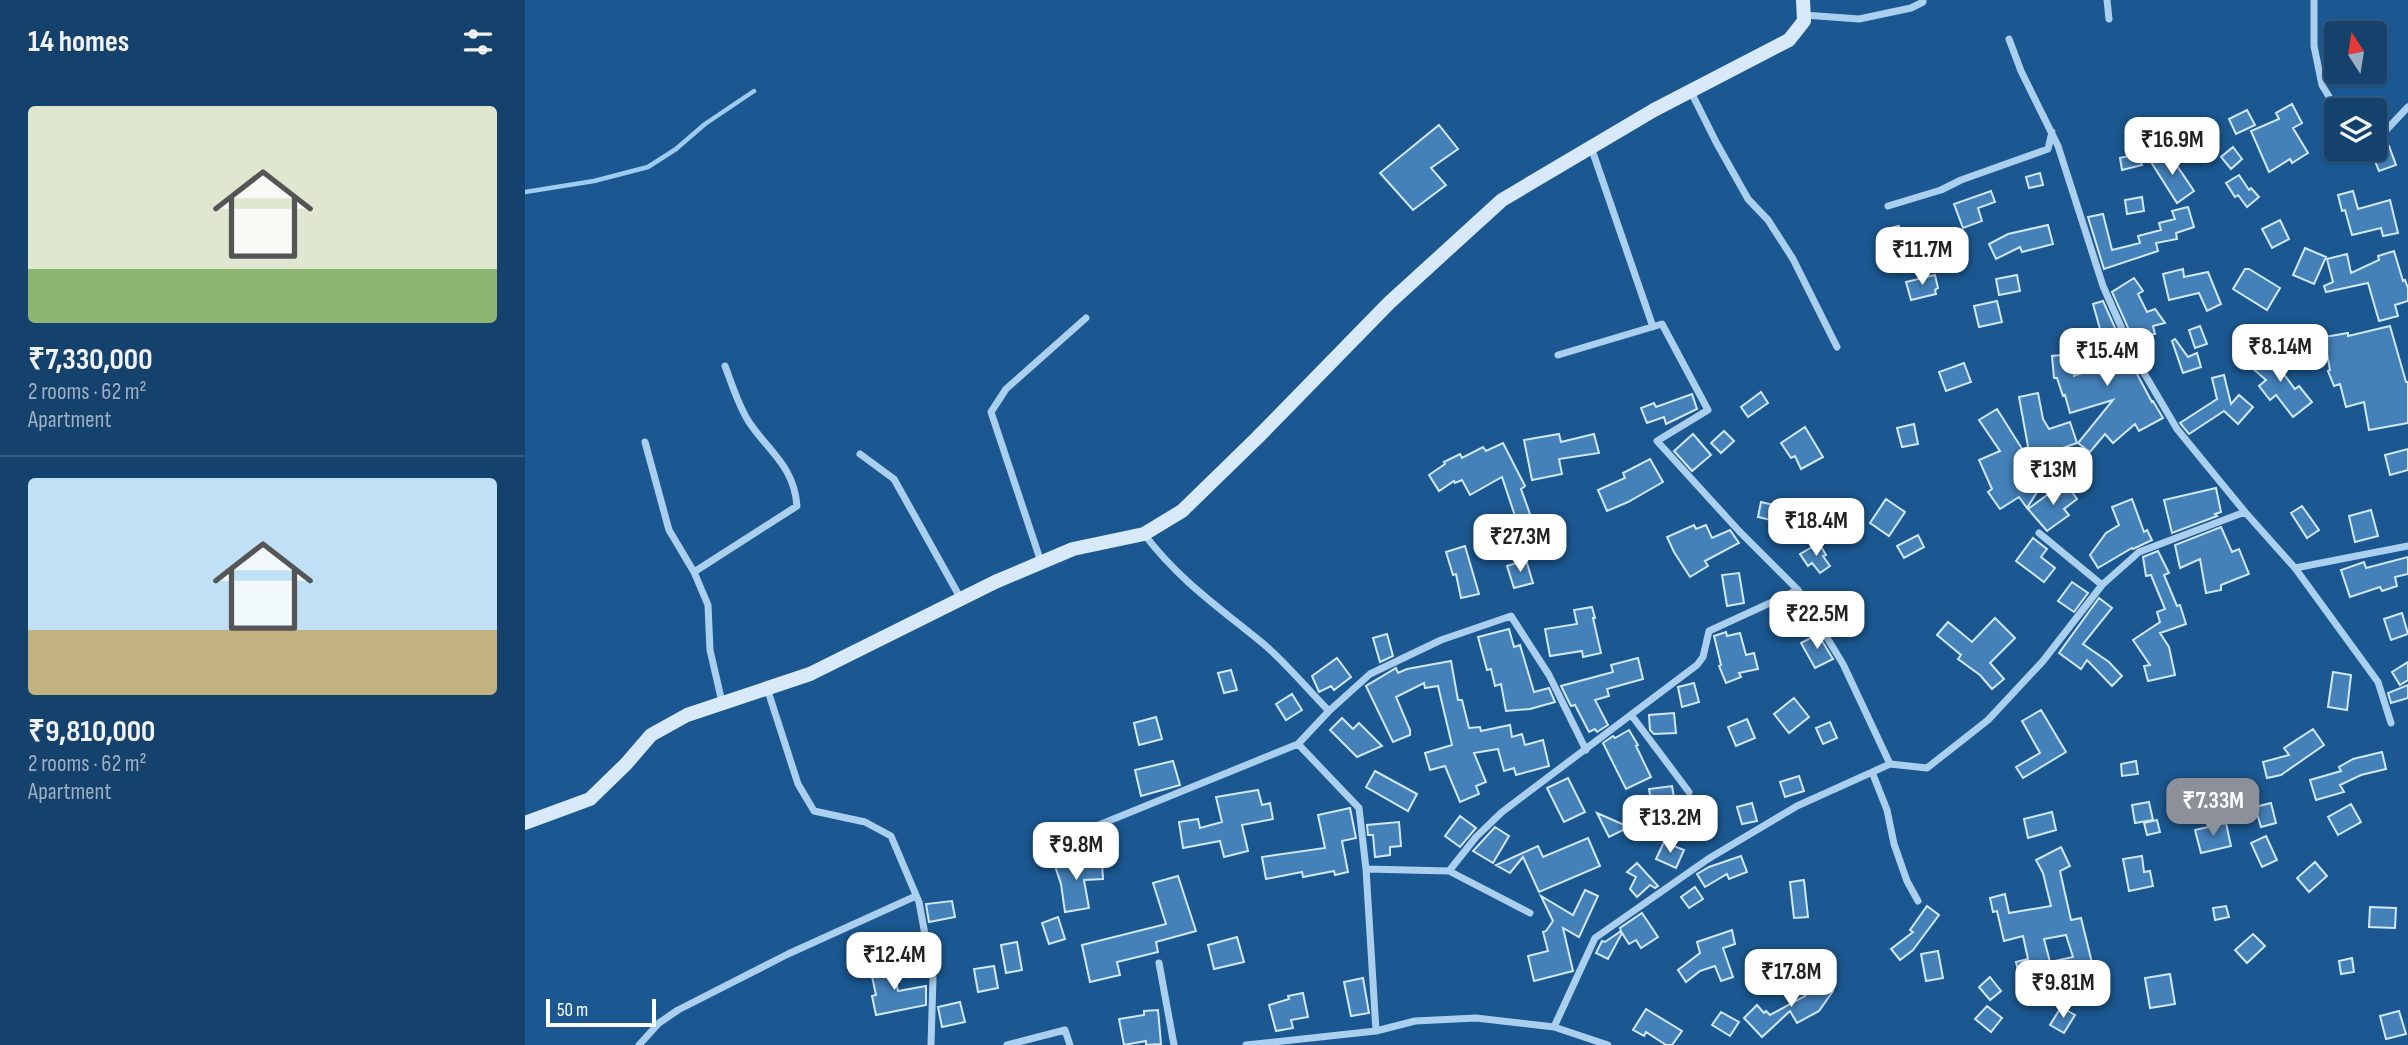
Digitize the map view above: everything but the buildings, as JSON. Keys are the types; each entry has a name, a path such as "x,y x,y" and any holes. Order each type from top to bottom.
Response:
{"street":[{"path":"525,822 590,799 651,735 687,715 810,674 995,582 1073,549 1144,534 1182,511 1258,438 1389,303 1501,200 1691,91 1789,40 1804,21 1803,7 1859,19 1911,8 1923,0"},
{"path":"2107,0 2109,19"},
{"path":"2314,0 2314,46 2322,85 2330,98"},
{"path":"2008,39 2052,132 2074,190 2103,286 2134,356 2177,429 2295,568 2378,682 2391,723"},
{"path":"1691,91 1748,199 1769,220 1793,259 1837,347"},
{"path":"2387,129 2408,107"},
{"path":"1888,206 1941,190 1961,180 2048,149 2052,132"},
{"path":"1591,147 1653,327"},
{"path":"1041,563 991,412 1006,389 1086,318"},
{"path":"1558,355 1662,324 1708,410 1657,441 1739,531 1798,590 1843,664 1890,764"},
{"path":"694,572 797,506 789,474 781,460 747,419 725,366"},
{"path":"645,442 669,530 694,572 708,605 710,650 722,702"},
{"path":"860,454 894,480 905,494 961,599"},
{"path":"1554,1027 1595,939 1708,859 1786,812 1890,764 1927,768 1988,720 2043,661 2102,584 2139,552 2245,512"},
{"path":"2039,533 2102,584"},
{"path":"1144,534 1164,561 1203,597 1262,643 1329,711"},
{"path":"2295,568 2408,546"},
{"path":"1449,872 1476,837 1502,812 1697,665 1703,657 1709,631 1798,590"},
{"path":"1079,833 1298,744 1370,674 1441,640 1511,616 1549,675 1586,750"},
{"path":"767,688 798,784 814,811 865,822 891,836 916,896 933,978 931,1045"},
{"path":"1632,716 1689,792"},
{"path":"1298,744 1359,808 1366,869 1376,1031"},
{"path":"1872,772 1887,810 1893,844 1918,901"},
{"path":"1366,869 1449,872 1530,914"},
{"path":"639,1045 659,1023 678,1010 788,954 916,896"},
{"path":"1159,963 1174,1045"},
{"path":"1246,1045 1376,1031 1415,1021 1476,1018 1554,1027 1608,1045"},
{"path":"1007,1045 1065,1030 1070,1045"}],"waterway":[{"path":"525,192 594,181 648,167 754,91"}]}
